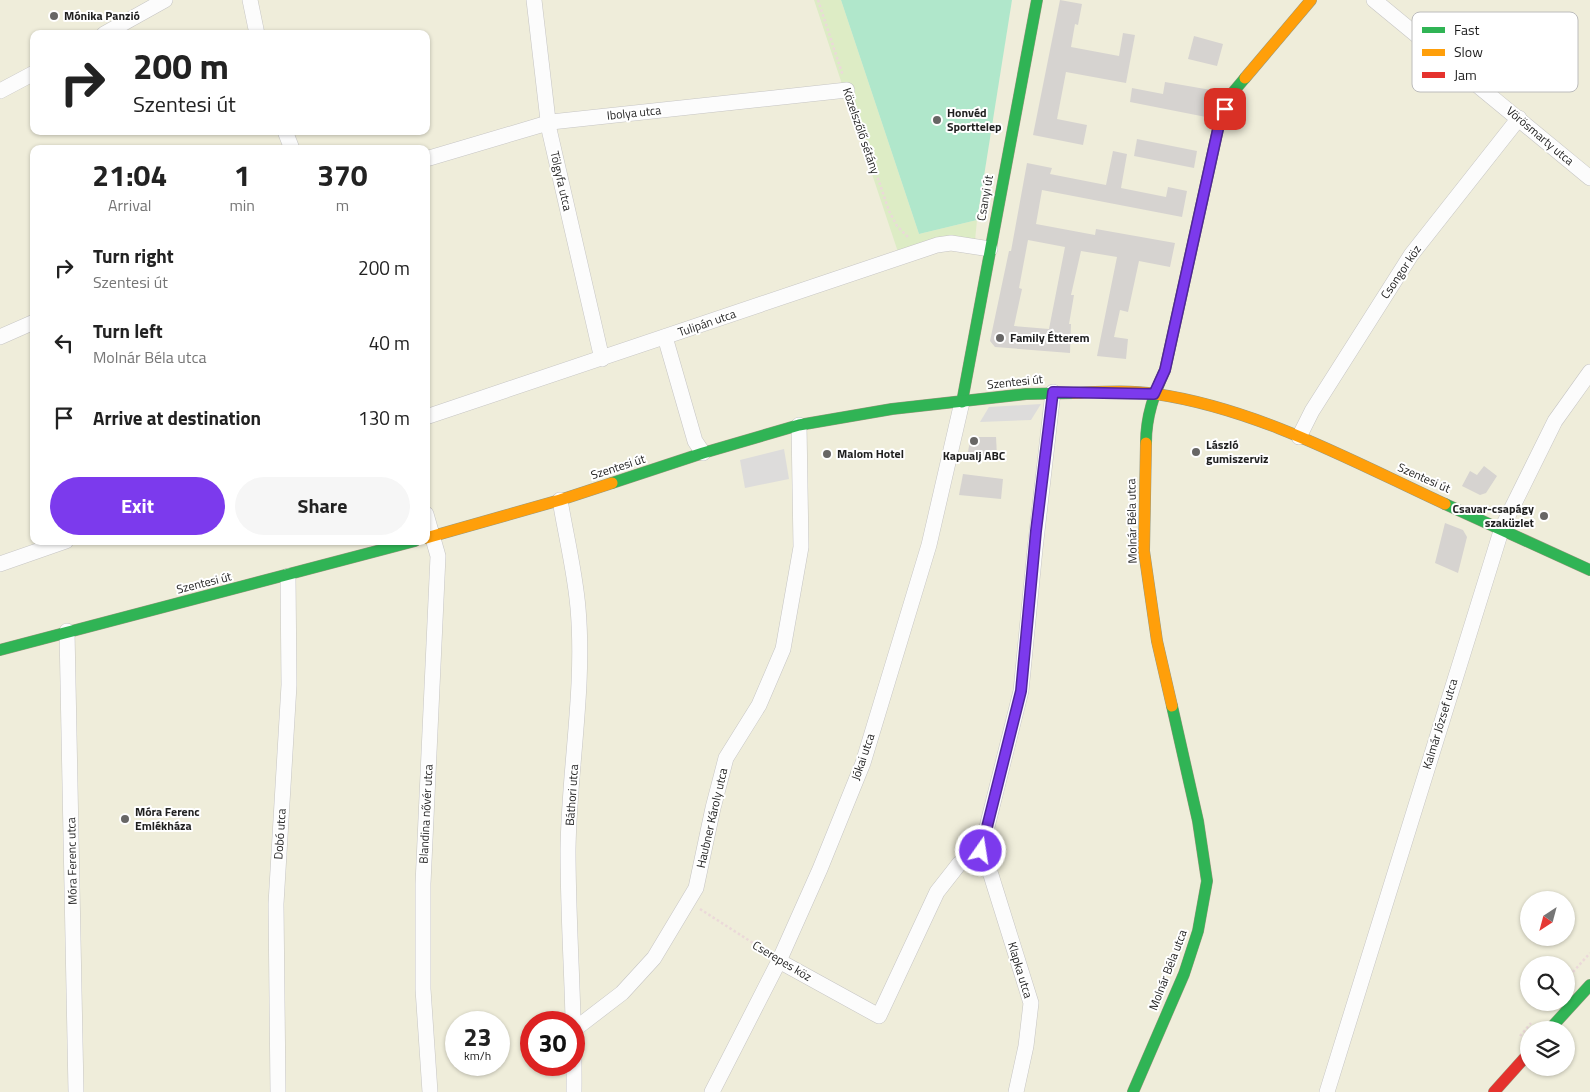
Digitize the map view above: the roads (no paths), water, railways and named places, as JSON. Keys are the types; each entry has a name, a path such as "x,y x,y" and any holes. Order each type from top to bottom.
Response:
{"street":[{"path":"111,30 165,0"},
{"path":"250,0 257,30"},
{"name":"Tölgyfa utca","path":"534,0 548,123 602,359"},
{"name":"Csanyi út","path":"962,402 1038,0"},
{"name":"Molnár Béla utca","path":"1132,1092 1184,974 1198,931 1207,881 1198,820 1157,641 1144,551 1146,424 1154,394 1165,370 1220,120 1229,97 1311,0"},
{"name":"Vörösmarty utca","path":"1374,0 1412,31"},
{"path":"0,92 30,75"},
{"name":"Ibolya utca","path":"430,158 548,123 847,90"},
{"name":"Vörösmarty utca","path":"1487,92 1590,178"},
{"name":"Csongor köz","path":"1299,437 1312,411 1411,255 1519,118"},
{"name":"Tulipán utca","path":"430,416 925,249 951,243 990,249"},
{"path":"0,338 30,324"},
{"path":"665,337 695,441 703,454"},
{"name":"Kalmár József utca","path":"1327,1092 1502,528 1555,421 1590,372"},
{"path":"981,851 1021,691 1053,392"},
{"name":"Szentesi út","path":"430,537 560,500 799,425 892,409 1053,392 1154,394 1199,402 1237,413 1299,437 1502,528 1590,570"},
{"name":"Jókai utca","path":"712,1092 780,960 820,869 862,763 929,545 962,402"},
{"name":"Haubner Károly utca","path":"585,1021 622,993 654,958 696,888 726,758 759,706 783,649 801,547 799,425"},
{"name":"Báthori utca","path":"560,500 578,608 579,678 568,848 570,961 574,1011"},
{"name":"Blandina nővér utca","path":"430,537 438,556 423,884 423,989 430,1092"},
{"path":"0,564 55,545"},
{"name":"Szentesi út","path":"0,650 400,545"},
{"name":"Dobó utca","path":"278,1092 276,904 289,685 288,576"},
{"name":"Móra Ferenc utca","path":"67,631 76,1092"},
{"name":"Cserepes köz","path":"780,960 879,1016 937,892 959,864 981,851"},
{"name":"Klapka utca","path":"981,851 1031,1004 1026,1046 1016,1092"},
{"path":"1557,1021 1590,985"},
{"path":"1494,1092 1520,1063"},
{"name":"Báthori utca","path":"574,1076 574,1092"}],"place":[{"name":"Mónika Panzió","path":"54,16"},
{"name":"Honvéd Sporttelep","path":"937,120"},
{"name":"Family Étterem","path":"1000,338"},
{"name":"Kapualj ABC","path":"974,441"},
{"name":"László gumiszerviz","path":"1196,452"},
{"name":"Malom Hotel","path":"827,454"},
{"name":"Csavar-csapágy szaküzlet","path":"1544,516"},
{"name":"Móra Ferenc Emlékháza","path":"125,819"}]}
